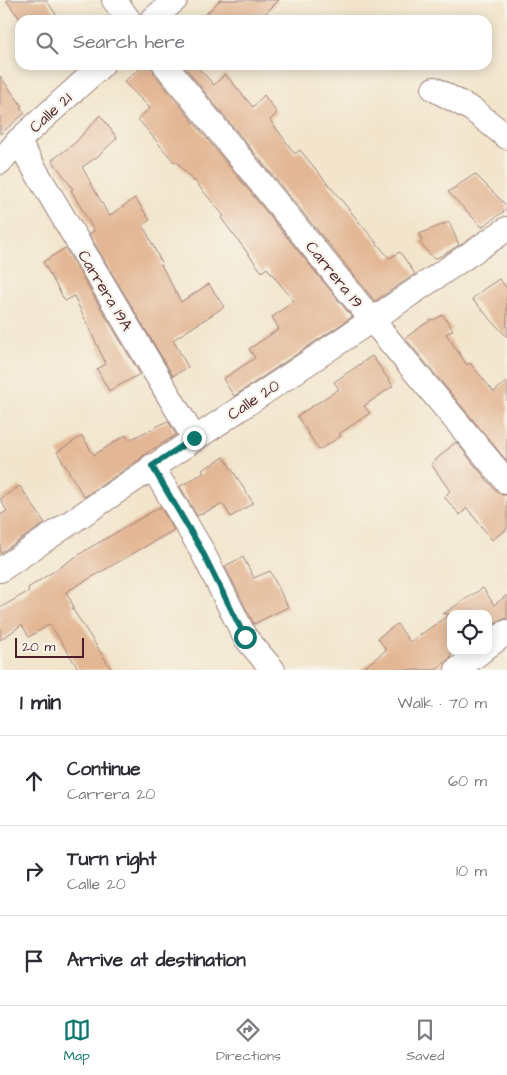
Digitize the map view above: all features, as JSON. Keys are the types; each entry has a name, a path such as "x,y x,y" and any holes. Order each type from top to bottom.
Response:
{"street":[{"path":"114,0 125,15"},
{"path":"158,15 175,0"},
{"name":"Calle 21","path":"0,162 18,141 96,70"},
{"name":"Carrera 19","path":"169,70 372,320 507,482"},
{"path":"434,89 473,110 507,138"},
{"name":"Carrera 19A","path":"18,141 194,438"},
{"name":"Calle 20","path":"0,570 507,229"},
{"path":"152,466 201,549 245,637 273,670"},
{"path":"492,643 507,632"},
{"path":"457,670 477,655"}],"building":[{"path":"6,0 46,0 56,15 17,15"},
{"path":"220,0 279,0 264,15 205,15"},
{"path":"137,70 153,70 154,74 352,317 234,396 223,379 255,358 249,349 279,329 272,317 294,301 267,268 262,272 221,218 224,216 194,180 176,161 174,162 138,119 150,108 124,82"},
{"path":"187,70 200,70 214,85 225,74 253,107 264,95 277,113 270,120 295,154 300,150 389,258 400,252 415,274 375,301"},
{"path":"0,76 25,113 0,134"},
{"path":"100,115 117,138 97,157 82,167 109,216 135,198 150,220 143,225 160,263 181,302 209,284 224,307 173,340 188,367 173,376 89,234 94,231 71,190 73,189 52,160 75,143"},
{"path":"475,174 507,206 507,209 482,227 448,192"},
{"path":"449,222 459,245 434,259 419,242 422,241 419,234"},
{"path":"65,248 140,374 109,391 97,369 106,364 74,296 65,301 43,262"},
{"path":"499,279 507,288 507,337 472,299"},
{"path":"443,315 453,330 446,334 467,365 470,363 494,392 507,381 507,461 405,338 432,319"},
{"path":"372,356 393,386 364,406 370,413 339,434 341,436 319,450 297,416 339,389 334,382"},
{"path":"168,421 176,435 145,454 84,497 57,452 82,436 94,455 126,435 129,440"},
{"path":"456,442 496,491 502,495 507,495 507,529 492,540 467,508 460,515 444,497 450,491 431,464"},
{"path":"224,457 253,503 231,517 223,504 197,516 180,486 204,473 202,470"},
{"path":"20,486 45,523 0,553 0,515 7,511 0,499"},
{"path":"160,507 174,530 66,592 74,607 72,608 112,670 79,670 50,624 29,637 22,625 0,640 0,608 29,591 28,588 86,550"},
{"path":"243,557 254,578 270,571 288,607 254,624 225,566"},
{"path":"483,588 494,605 507,595 507,618 492,626 492,610 449,610"},
{"path":"447,616 447,655 451,655 451,657 436,670 361,670 386,650 378,638 397,624 410,642"}],"route":[{"path":"194,438 152,466 201,549 245,637"}]}
